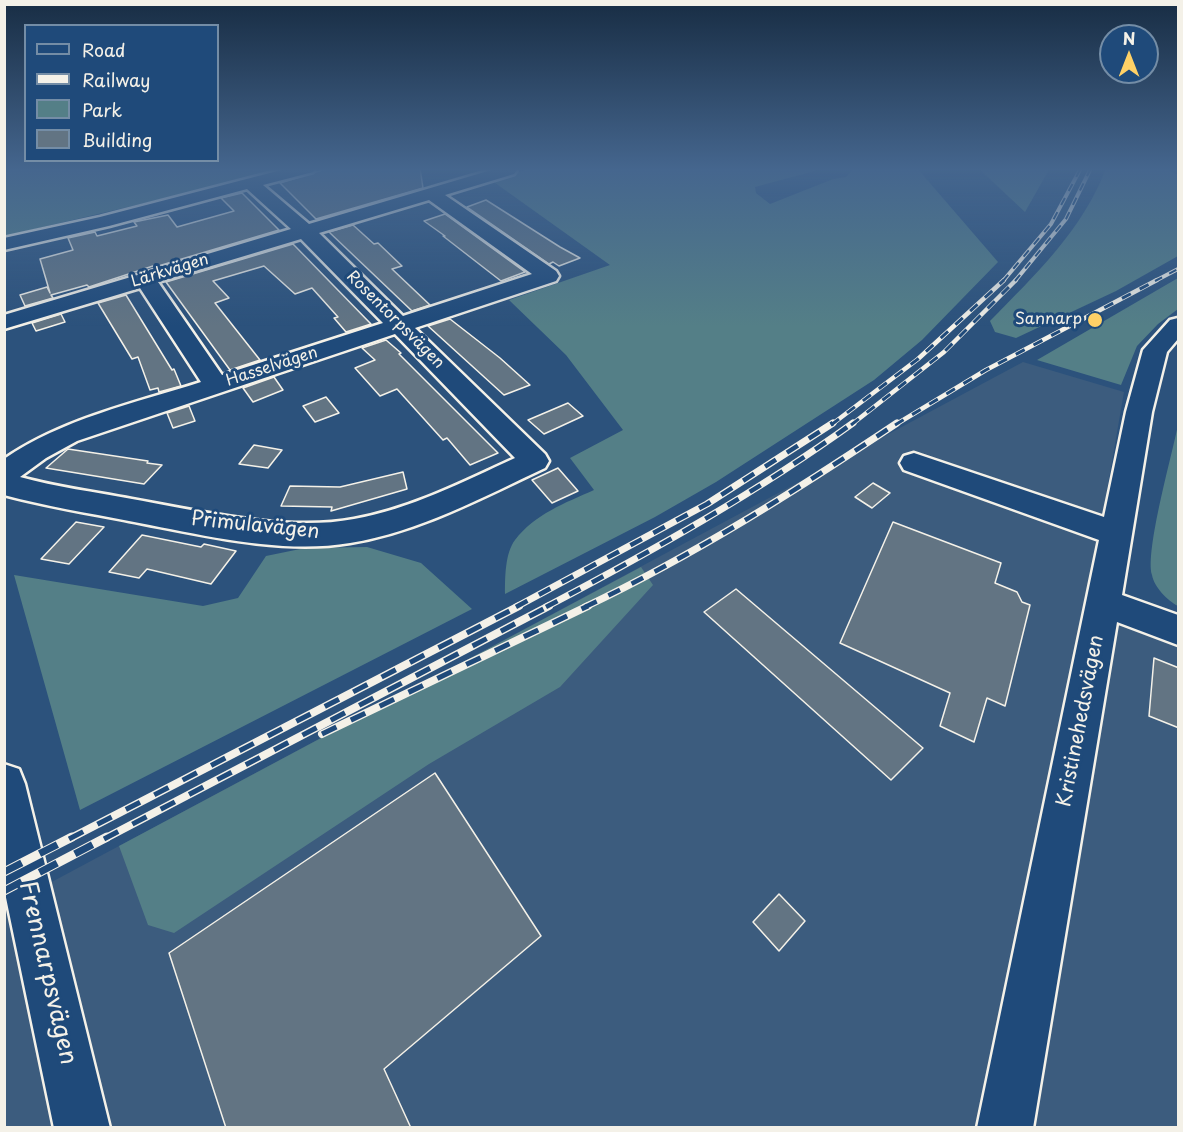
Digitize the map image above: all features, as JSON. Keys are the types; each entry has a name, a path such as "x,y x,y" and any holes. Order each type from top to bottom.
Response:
{"street":[{"path":"4,244 99,221"},
{"name":"Rosentorpsvägen","path":"293,221 401,324 535,461"},
{"name":"Lärkvägen","path":"4,322 339,221"},
{"name":"Hasselvägen","path":"4,476 36,451 67,435 548,276 470,221"},
{"path":"145,279 216,385"},
{"name":"Kristinehedsvägen","path":"1005,1128 1139,412 1155,350 1179,325"},
{"name":"Primulavägen","path":"4,476 11,486 192,521 290,534 326,535 374,526 429,508 535,461"},
{"path":"914,463 1115,533"},
{"path":"1103,602 1179,630"},
{"name":"Frennarpsvägen","path":"4,784 82,1128"}],"shaded area":[{"path":"1023,362 1124,392 1088,600 1178,636 1178,1127 5,1128 5,907"}],"green space":[{"path":"5,221 69,221 5,236"},
{"path":"548,221 963,221 998,262 922,340 874,380 716,482 655,517 505,594 507,559 515,540 541,516 594,490 570,458 623,430 566,355 509,300 610,265"},
{"path":"1078,221 1178,221 1178,256 1116,291 1016,338 995,332 990,321 1040,269"},
{"path":"1178,278 1178,309 1158,324 1137,346 1121,385 1037,360"},
{"path":"1178,425 1178,606 1158,589 1152,575 1151,563 1160,502"},
{"path":"367,547 421,563 472,609 80,810 14,575 203,606 238,598 266,556 305,548"},
{"path":"641,567 653,585 560,687 429,764 174,933 148,925 119,846"}],"building":[{"path":"140,221 172,221 177,227 199,221 270,221 279,230 89,287 87,285 51,295 53,298 25,306 20,295 47,287 50,293 40,259 73,250 68,238 95,232 97,236 137,226 134,222"},
{"path":"424,221 454,221 525,272 501,281"},
{"path":"487,221 519,221 580,258 559,266 553,262 549,264"},
{"path":"353,225 374,244 378,243 402,266 392,269 430,305 412,311 329,232"},
{"path":"293,244 371,324 346,332 334,318 338,317 312,288 295,294 264,266 213,281 229,298 215,303 260,360 230,370 166,282"},
{"path":"126,295 172,370 174,369 181,386 159,392 158,388 150,390 138,357 132,359 98,303"},
{"path":"61,314 65,322 36,331 32,323"},
{"path":"450,319 530,385 504,395 428,326"},
{"path":"386,340 498,453 470,465 447,438 443,440 397,389 380,396 355,368 375,360 362,348"},
{"path":"274,377 283,390 253,402 243,388"},
{"path":"326,397 339,413 315,422 303,406"},
{"path":"568,403 583,416 544,434 528,420"},
{"path":"189,406 195,421 173,428 167,413"},
{"path":"254,445 282,450 268,468 239,464"},
{"path":"68,449 162,465 144,484 46,468"},
{"path":"558,468 578,491 552,503 532,480"},
{"path":"403,472 407,489 331,511 332,507 281,506 290,486 340,487"},
{"path":"873,483 890,493 872,508 855,497"},
{"path":"76,522 104,527 69,564 41,559"},
{"path":"893,522 1001,563 995,583 1017,592 1022,602 1030,605 1005,706 987,698 974,742 940,726 950,693 840,643"},
{"path":"142,535 201,547 204,544 236,551 211,584 147,569 139,578 109,572"},
{"path":"736,589 923,748 891,780 704,612"},
{"path":"1154,658 1179,668 1179,728 1149,716"},
{"path":"435,773 541,936 384,1069 411,1128 226,1128 169,953"},
{"path":"779,894 805,921 779,951 753,922"}],"railway":[{"path":"1003,281 1053,221"},
{"path":"1015,281 1064,221"},
{"path":"1155,281 1178,269"},
{"path":"895,425 986,370 1157,280"},
{"path":"831,425 918,359 1003,281"},
{"path":"851,425 944,352 1015,281"},
{"path":"516,607 707,504 833,423"},
{"path":"546,607 703,520 779,473 853,423"},
{"path":"585,607 705,544 897,423"},
{"path":"69,839 519,606"},
{"path":"104,839 549,606"},
{"path":"322,734 588,606"},
{"path":"4,872 72,837"},
{"path":"4,891 107,837"}],"place":[{"name":"Sannarp","path":"1095,320"}]}
